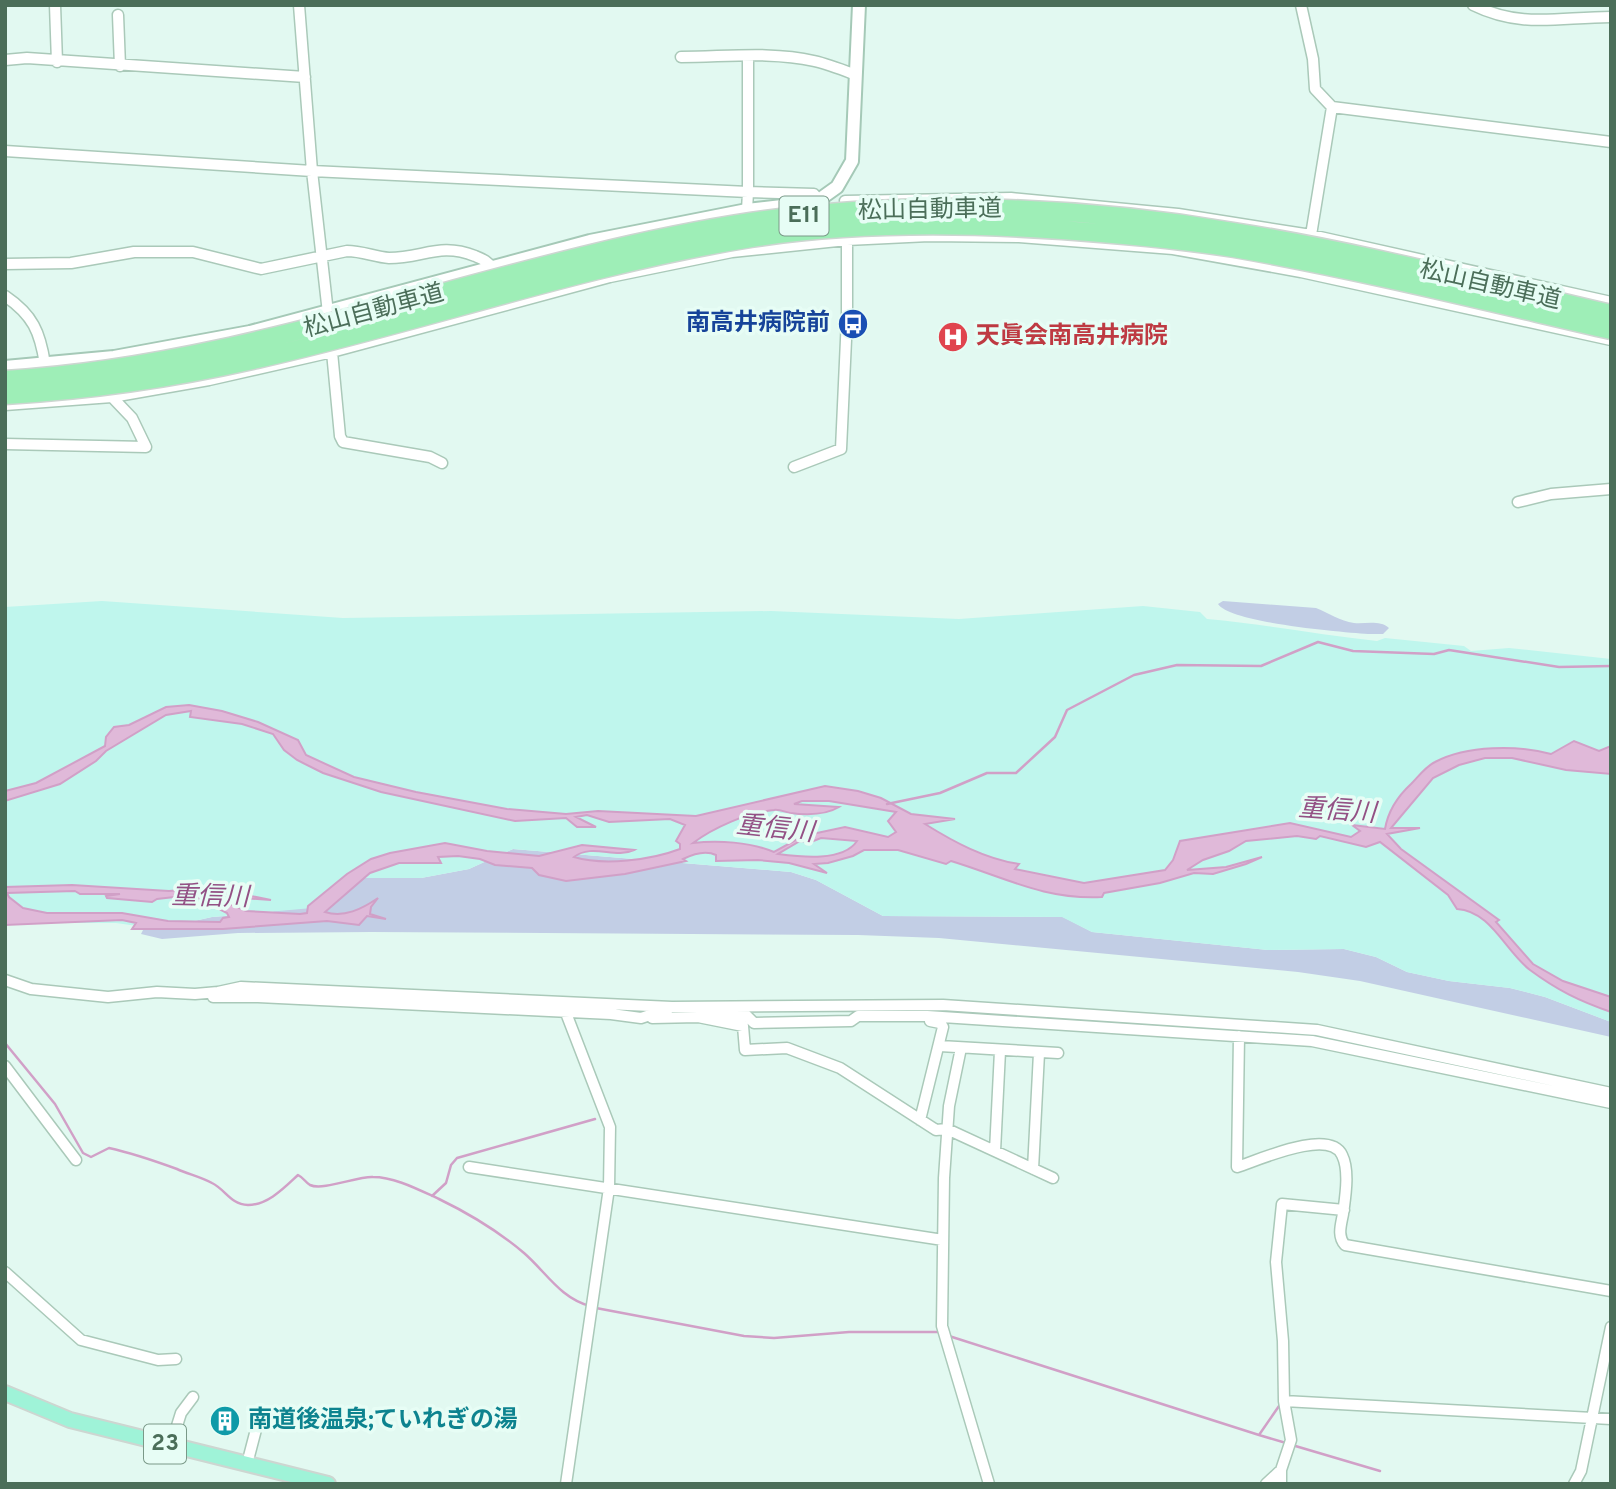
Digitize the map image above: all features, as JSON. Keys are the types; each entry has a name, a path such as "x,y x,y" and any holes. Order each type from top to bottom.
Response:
{"highway":[{"name":"松山自動車道","path":"5,380 99,371 255,342 575,258 667,237 752,222 910,210 1013,210 1124,218 1233,231 1433,272 1611,314"},
{"name":"松山自動車道","path":"5,395 102,387 258,359 670,252 818,230 911,225 1013,227 1121,234 1230,248 1336,268 1611,330"}],"main road":[{"name":"23","path":"5,1393 70,1420 328,1484"}],"street":[{"path":"55,5 57,62"},
{"path":"299,5 312,171 328,313"},
{"path":"5,366 45,364 141,352 250,332 590,241 747,210 808,203 818,199 837,187 852,161 859,5"},
{"path":"1301,5 1313,59 1315,89 1332,107 1611,142"},
{"path":"1474,5 1504,18 1521,20 1611,17"},
{"path":"118,15 120,66"},
{"path":"681,57 755,54 814,61 856,75"},
{"path":"747,210 748,56"},
{"path":"5,60 27,58 304,77"},
{"path":"1311,235 1332,107"},
{"path":"5,151 312,171 814,194 818,199"},
{"path":"794,467 841,449 847,318 847,240 845,201 837,187"},
{"path":"845,201 1011,198 1178,214 1311,235 1611,302"},
{"path":"5,405 112,397 198,382 332,352 610,277 732,252 847,240 929,236 1019,237 1173,249 1301,272 1611,340"},
{"path":"5,264 71,264 134,252 193,252 261,269 347,251 392,258 444,249 484,259 492,268"},
{"path":"5,296 35,325 40,334 45,364"},
{"path":"332,352 340,436 343,442 430,457 442,463"},
{"path":"5,444 146,447 132,418 112,397"},
{"path":"1518,502 1551,494 1611,489"},
{"path":"5,980 31,989 108,997 157,992 195,994 211,998 258,997 611,1014 641,1018 747,1016 754,1023 851,1021 858,1016 927,1016 1312,1041 1611,1103"},
{"path":"195,994 241,986 672,1007 943,1005 1317,1030 1611,1093"},
{"path":"858,1005 869,1011 891,1016 940,1023 943,1027 920,1119"},
{"path":"641,1018 672,1007"},
{"path":"566,1013 610,1127 609,1188 566,1484"},
{"path":"698,1017 743,1026 745,1050 787,1048 840,1068 936,1130 947,1129 1052,1178"},
{"path":"1240,1037 1237,1167 1309,1145 1330,1144 1342,1153 1345,1164 1344,1210 1340,1236 1345,1245 1611,1291"},
{"path":"940,1046 1058,1053"},
{"path":"961,1048 947,1129 942,1326 989,1484"},
{"path":"995,1151 1000,1051"},
{"path":"1033,1169 1039,1053"},
{"path":"5,1066 76,1160"},
{"path":"469,1167 943,1240"},
{"path":"1281,1484 1281,1470 1291,1440 1284,1401 1283,1341 1276,1262 1282,1204 1344,1210"},
{"path":"5,1272 82,1340 158,1360 176,1359"},
{"path":"1574,1484 1581,1471 1611,1327"},
{"path":"171,1445 181,1413 193,1397"},
{"path":"1284,1401 1611,1419"},
{"path":"247,1464 259,1418"},
{"path":"1266,1484 1281,1470"}],"shaded area":[{"path":"1223,601 1316,608 1349,622 1377,623 1389,628 1383,634 1368,634 1287,625 1227,611 1218,604"},
{"path":"513,849 791,872 816,880 883,916 1063,917 1092,932 1268,950 1344,949 1376,957 1407,972 1449,981 1510,988 1545,997 1611,1022 1611,1037 1360,981 1298,972 939,938 858,935 371,932 238,933 162,939 141,934 144,928 158,929 212,917 267,913 342,893 365,878 421,878 469,869"}],"sand":[{"path":"102,601 343,618 771,611 959,619 1143,606 1200,612 1207,619 1377,641 1385,638 1464,646 1471,651 1509,648 1611,659 1611,1022 1545,997 1510,988 1449,981 1407,972 1376,957 1344,949 1268,950 1092,932 1062,917 883,916 816,880 791,872 513,849 469,869 421,878 365,878 312,908 212,917 158,929 116,923 5,923 5,607"}],"water":[{"name":"重信川","path":"189,705 258,722 298,740 306,755 354,777 507,809 566,814 598,811 696,816 825,786 858,791 881,798 911,814 955,819 925,824 970,849 1019,864 1015,869 1084,883 1165,870 1173,860 1180,841 1290,823 1351,837 1360,831 1352,825 1385,829 1394,804 1428,766 1462,752 1508,748 1551,754 1574,741 1599,751 1611,746 1611,774 1566,770 1512,758 1485,758 1459,765 1433,778 1391,828 1420,828 1387,834 1401,849 1499,920 1496,922 1533,964 1563,981 1611,997 1611,1012 1569,994 1530,970 1488,924 1469,911 1457,909 1448,895 1380,842 1366,847 1320,836 1316,839 1297,836 1246,841 1187,870 1226,867 1262,857 1213,874 1194,873 1160,883 1104,893 1102,897 1061,895 1043,891 951,861 946,864 898,850 864,850 828,863 814,864 827,873 789,863 758,860 716,861 716,855 704,853 683,859 686,861 625,874 566,881 539,875 532,868 495,865 480,859 458,856 438,857 441,863 399,863 370,873 325,912 339,914 353,911 378,898 371,907 370,914 386,919 367,916 359,925 327,921 223,929 132,929 136,923 122,920 5,925 5,887 72,885 237,893 271,900 212,896 246,911 300,914 307,913 308,906 347,874 371,859 445,843 487,851 539,856 582,845 634,850 619,853 588,851 574,857 599,861 642,859 680,849 680,844 676,841 685,825 670,819 609,822 587,815 576,817 596,827 577,827 566,818 515,821 381,792 323,773 297,760 284,750 273,734 242,724 190,717 191,711 166,715 106,751 96,761 60,784 5,801 5,791 36,783 105,746 106,737 114,727 129,725 166,707","holes":["802,801 829,801 896,812 888,821 896,832 888,837 845,827 803,836 774,852 734,843 693,843 721,826 764,811 816,814 839,807 794,804","821,838 857,841 851,848 832,855 809,857 778,854 800,841 811,842","75,891 80,894 120,894 106,896 152,902 192,895 227,913 229,917 220,922 168,921 122,913 47,913 23,908 7,893"]}],"waterway":[{"path":"887,804 940,793 987,773 1016,773 1055,737 1067,710 1134,675 1177,665 1261,666 1318,642 1353,651 1434,654 1449,650 1559,667 1611,666"},
{"path":"5,1043 55,1104 83,1153 91,1157 109,1148 135,1155 208,1181 232,1199 248,1205 269,1199 298,1175 310,1185 316,1186 367,1177 398,1182 439,1199 483,1223 524,1253 562,1291 590,1306"},
{"path":"432,1196 446,1183 451,1165 457,1158 595,1119"},
{"path":"596,1308 744,1336 774,1338 849,1332 940,1332"},
{"path":"949,1336 1259,1435 1279,1406 1282,1406"},
{"path":"1259,1435 1286,1443"},
{"path":"1292,1445 1380,1471"}],"place":[{"name":"南高井病院前","path":"853,324"},
{"name":"天眞会南高井病院","path":"953,337"},
{"name":"南道後温泉;ていれぎの湯","path":"225,1421"}]}
